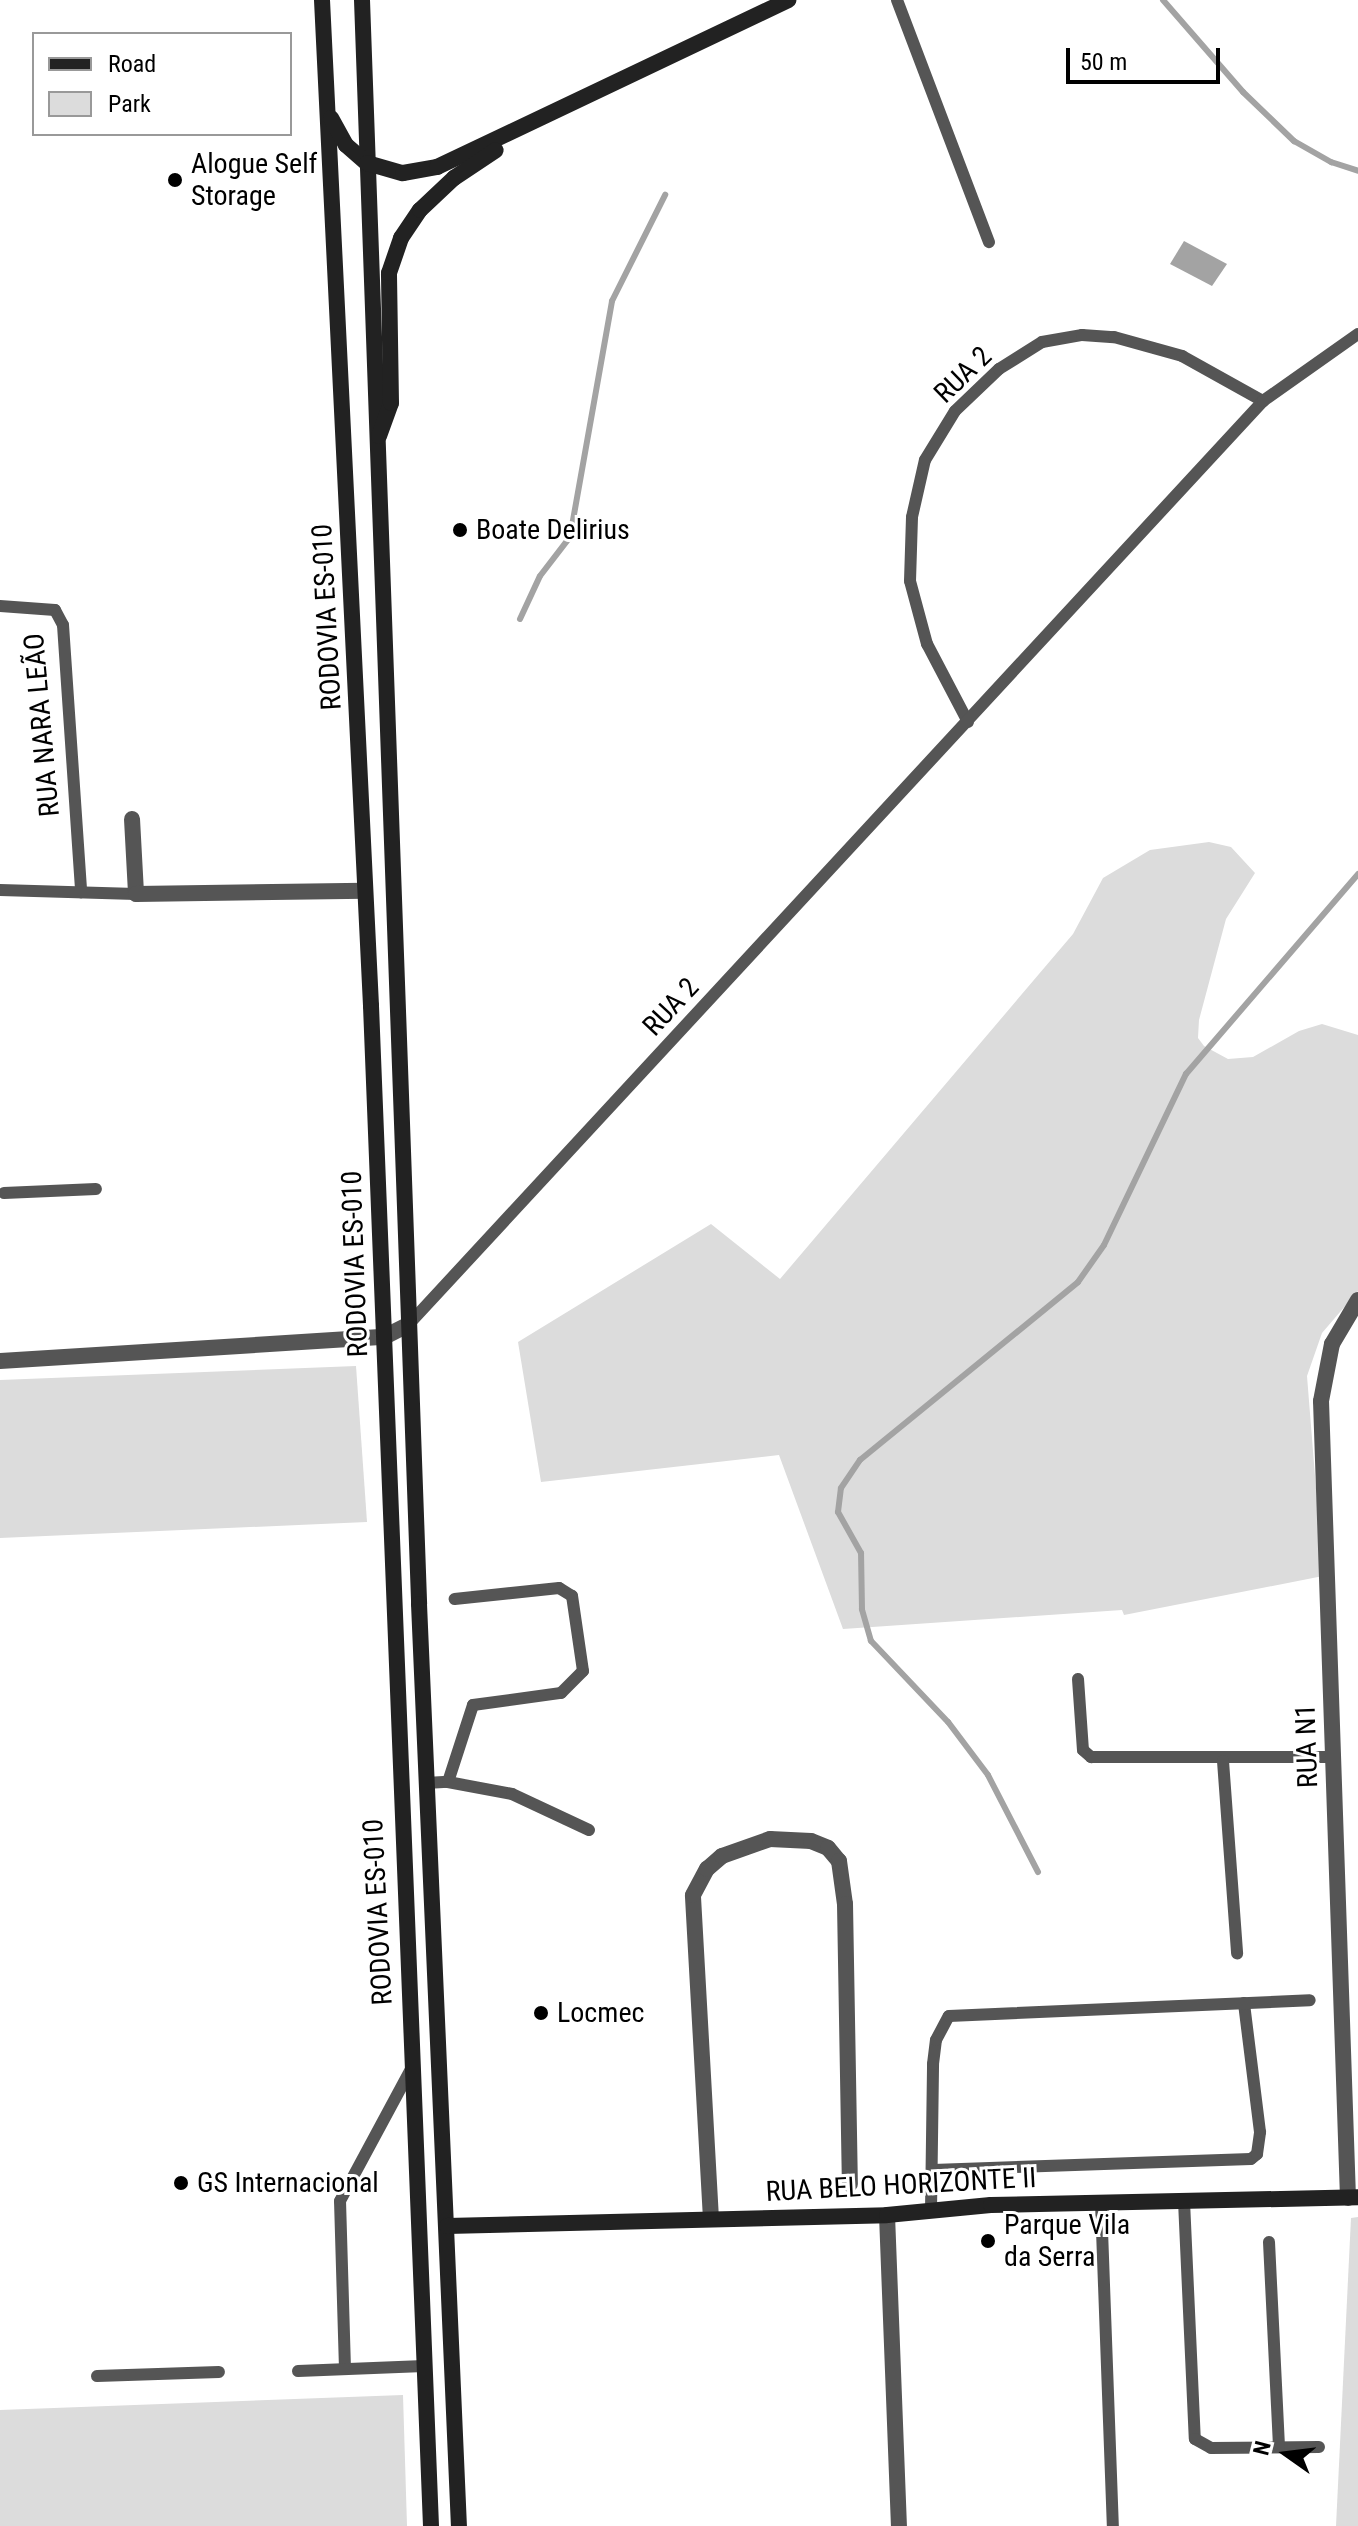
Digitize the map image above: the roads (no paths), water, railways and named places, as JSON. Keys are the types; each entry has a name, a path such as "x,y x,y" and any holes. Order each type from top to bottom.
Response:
{"main road":[{"name":"RODOVIA ES-010","path":"322,0 365,891 431,2526"},
{"name":"RODOVIA ES-010","path":"362,0 426,1783 459,2526"},
{"path":"328,113 346,145 367,163 403,173 437,167 527,129 788,0"},
{"path":"376,444 391,403 389,273 401,238 420,210 454,178 527,129"},
{"name":"RUA BELO HORIZONTE II","path":"447,2226 887,2215 1101,2203 1353,2198"}],"street":[{"path":"132,819 136,894 365,891"},
{"name":"RUA N1","path":"1353,2198 1321,1401 1332,1344 1358,1300"},
{"path":"0,1361 384,1337 409,1324"},
{"path":"711,2219 693,1895 707,1869 722,1856 770,1839 811,1841 828,1848 839,1861 845,1904 850,2184"},
{"path":"887,2215 899,2526"}],"lane":[{"path":"897,0 989,242"},
{"name":"RUA 2","path":"409,1324 1263,401 1358,334"},
{"name":"RUA 2","path":"968,722 927,644 910,581 912,517 925,460 955,411 999,369 1042,342 1082,335 1114,337 1182,356 1263,401"},
{"name":"RUA NARA LEÃO","path":"0,606 55,610 63,625 81,892"},
{"path":"0,890 136,894"},
{"path":"4,1193 96,1189"},
{"path":"448,1782 473,1705 561,1693 583,1671 572,1596 559,1588 455,1599"},
{"path":"1078,1679 1086,1755 1223,1761 1333,1757"},
{"path":"1223,1761 1237,1953"},
{"path":"426,1783 448,1782 512,1794 589,1830"},
{"path":"931,2211 936,2040 949,2016 1310,2000"},
{"path":"933,2170 1251,2159 1257,2154 1260,2132 1244,2003"},
{"path":"345,2369 340,2201 411,2069"},
{"path":"1184,2201 1195,2439 1211,2448 1319,2447"},
{"path":"1101,2203 1113,2526"},
{"path":"1269,2242 1279,2447"},
{"path":"298,2371 424,2366"},
{"path":"97,2376 219,2372"}],"waterway":[{"path":"1163,0 1243,92 1294,141 1331,162 1358,171"},
{"path":"520,619 540,576 570,537 612,301 665,195"},
{"path":"1038,1872 988,1775 948,1722 871,1641 862,1609 861,1553 838,1512 841,1488 860,1460 1078,1282 1104,1245 1186,1074 1358,874"}],"place":[{"name":"Alogue Self Storage","path":"175,180"},
{"name":"Boate Delirius","path":"460,530"},
{"name":"Locmec","path":"541,2013"},
{"name":"GS Internacional","path":"181,2183"},
{"name":"Parque Vila da Serra","path":"988,2241"}]}
